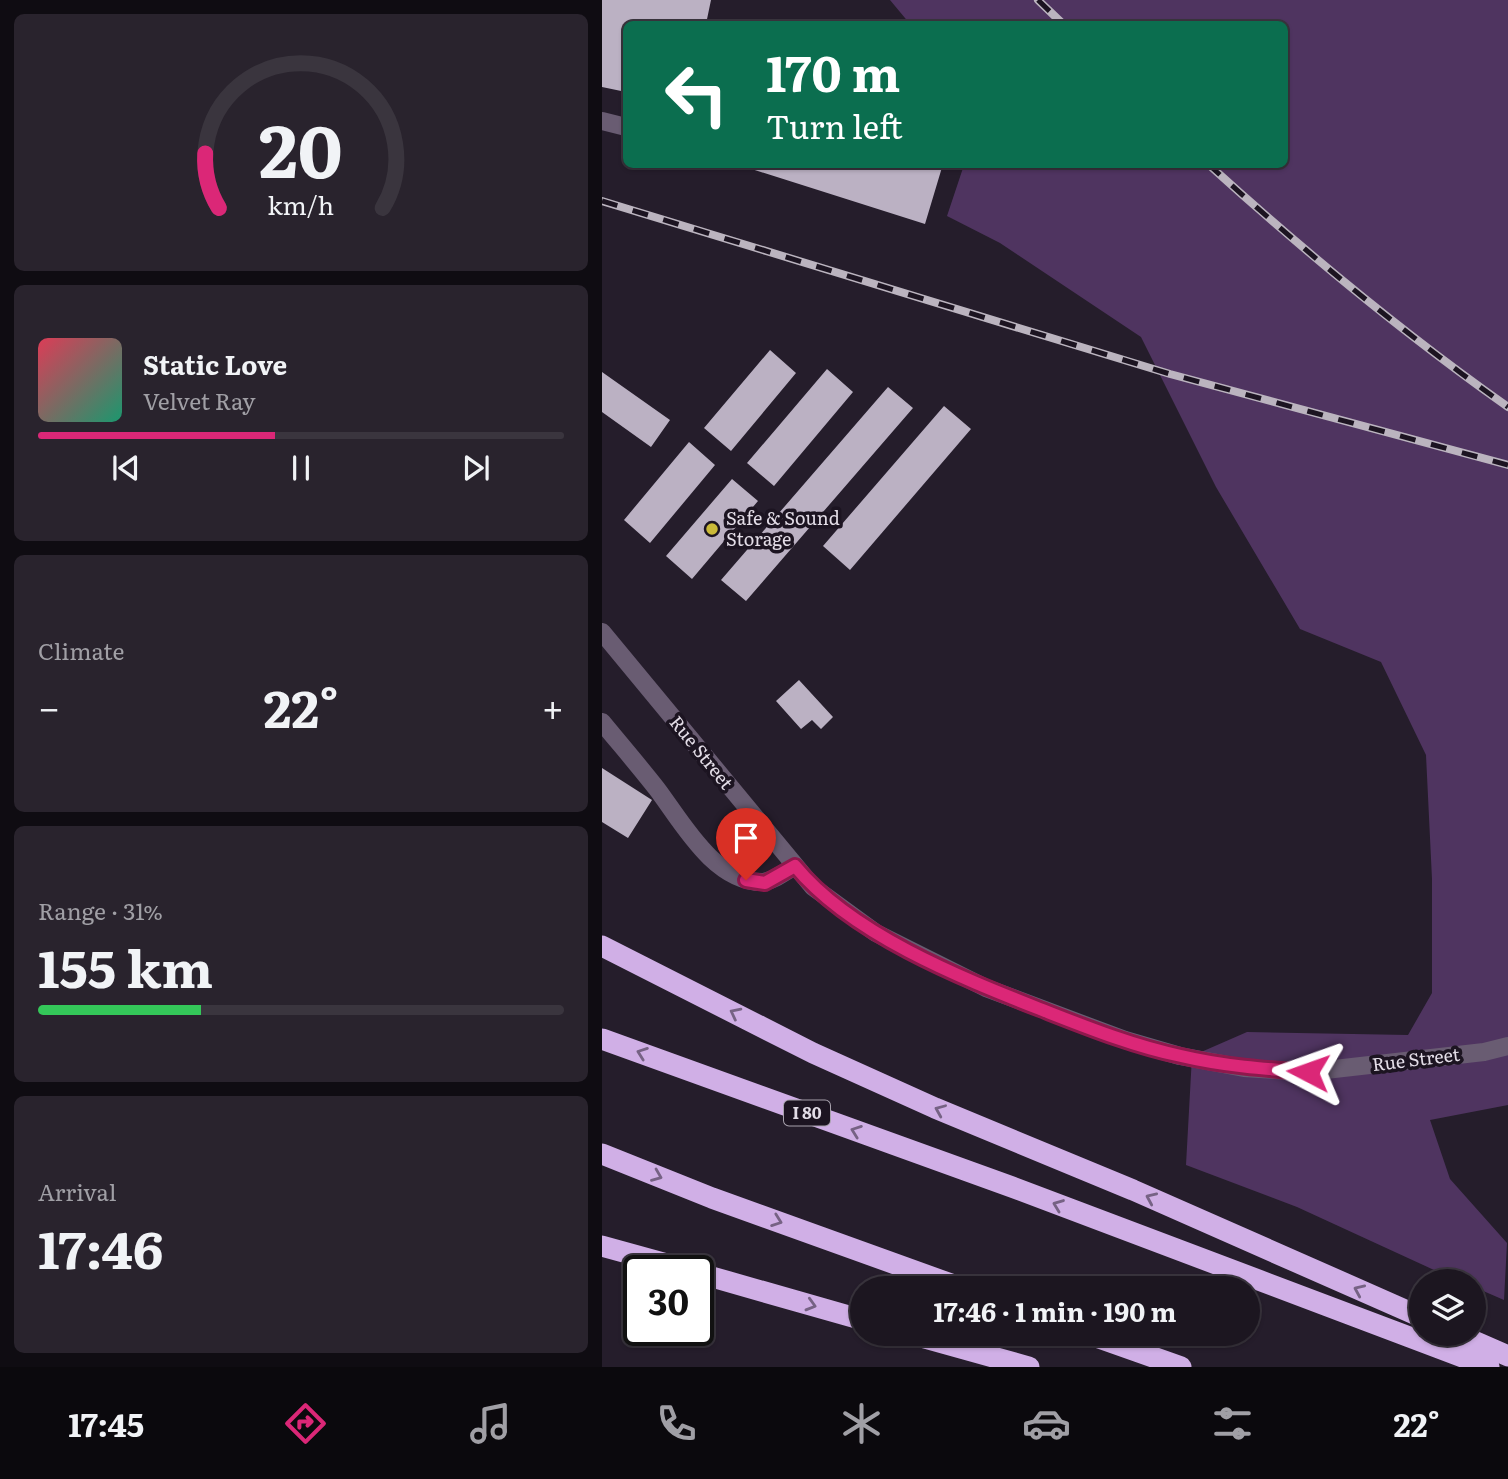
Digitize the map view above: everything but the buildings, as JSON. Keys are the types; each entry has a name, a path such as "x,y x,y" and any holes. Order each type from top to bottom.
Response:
{"highway":[{"path":"602,946 826,1059 1409,1312"},
{"name":"I 80","path":"602,1039 1025,1192 1489,1367"},
{"path":"602,1154 712,1198 929,1276"},
{"path":"602,1246 635,1255"},
{"path":"714,1278 850,1316"},
{"path":"954,1346 1029,1367"},
{"path":"1122,1346 1181,1367"},
{"path":"1485,1346 1508,1356"}],"street":[{"path":"602,121 623,126"},
{"name":"Rue Street","path":"602,632 609,655 813,887 876,933 986,988 1125,1040 1180,1056 1244,1068 1308,1072 1484,1052 1508,1046"},
{"path":"602,722 657,789 693,840 726,871 746,880 765,883 795,866"}],"shaded area":[{"path":"890,0 1508,0 1508,1105 1430,1120 1450,1179 1507,1243 1504,1300 1486,1292 1486,1269 1432,1269 1297,1207 1186,1165 1192,1056 1247,1032 1408,1035 1432,993 1432,879 1426,755 1381,662 1300,629 1216,487 1141,337 1000,243 947,216 963,168 1288,168 1288,21 908,21"}],"railway":[{"path":"1038,0 1060,21"},
{"path":"1213,168 1355,290 1430,350 1508,407"},
{"path":"602,201 1170,374 1508,465"}],"place":[{"name":"Safe & Sound Storage","path":"712,529"}],"route":[{"path":"746,880 765,883 795,866 813,887 876,933 986,988 1125,1040 1180,1056 1244,1068 1308,1072"}]}
